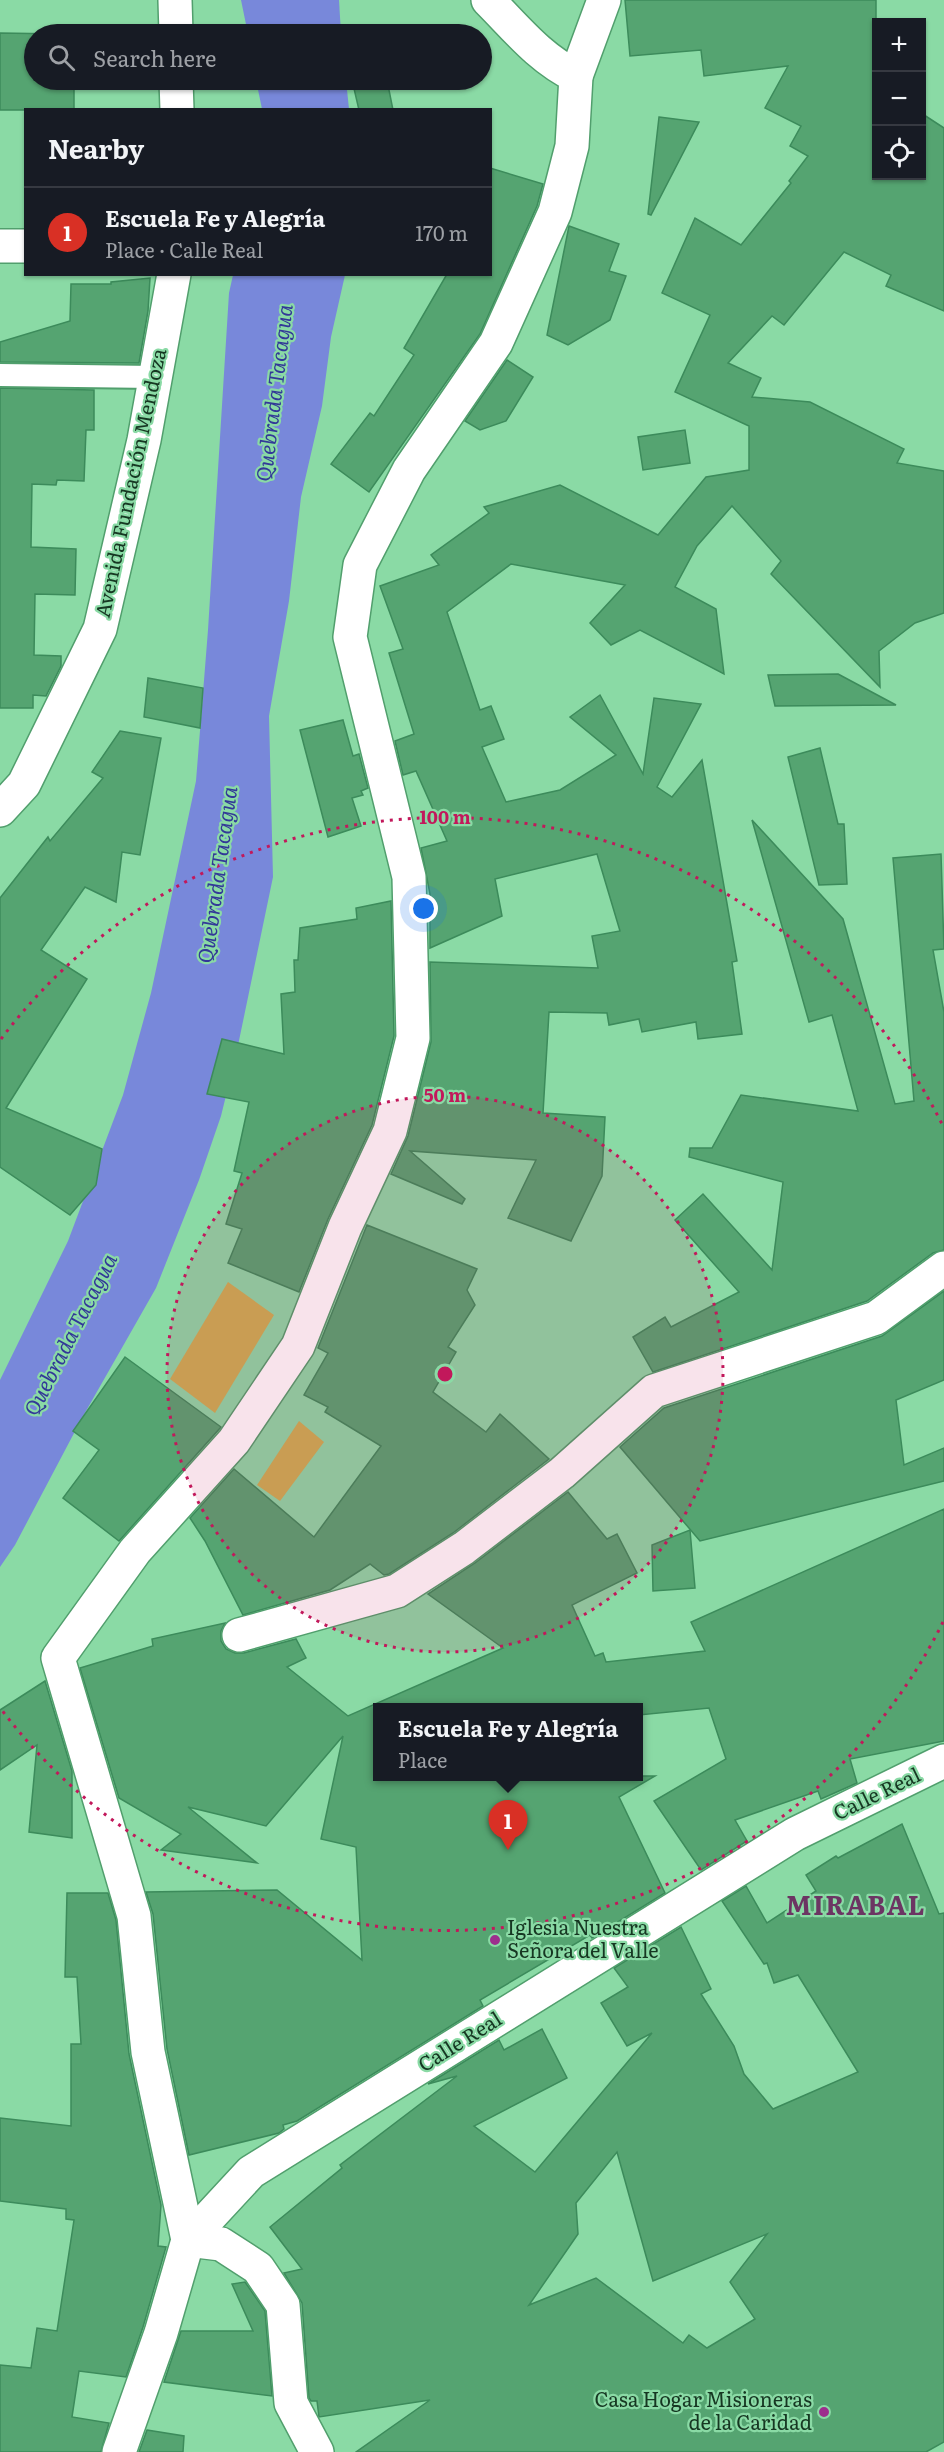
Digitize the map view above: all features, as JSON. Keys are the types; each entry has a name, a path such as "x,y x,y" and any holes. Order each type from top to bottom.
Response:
{"street":[{"path":"175,0 176,24"},
{"path":"488,0 530,45 557,67 576,76"},
{"path":"317,2452 291,2403 283,2306 258,2268 221,2244 188,2240 148,2052 134,1916 58,1658 135,1551 234,1441 298,1346 345,1227 390,1131 413,1038 410,877 350,637 360,566 409,470 496,344 555,212 572,146 576,76 604,0"},
{"path":"177,90 177,108"},
{"path":"0,246 24,246"},
{"name":"Avenida Fundación Mendoza","path":"0,810 24,784 100,629 144,440 174,276"},
{"path":"239,1635 397,1591 464,1548 562,1473 654,1391 876,1318 944,1268"},
{"name":"Calle Real","path":"119,2452 161,2333 188,2240 251,2172 795,1834 944,1761"}],"lane":[{"path":"0,375 154,377"}],"shaded area":[{"path":"228,1282 274,1315 215,1413 170,1379"},
{"path":"299,1421 324,1442 280,1501 257,1485"}],"water":[{"path":"241,0 339,0 340,24 246,24"},
{"path":"258,90 347,90 349,108 262,108"},
{"name":"Quebrada Tacagua","path":"233,276 345,276 331,337 322,406 301,497 289,601 269,716 273,877 236,1055 221,1116 199,1180 156,1288 82,1418 15,1545 0,1567 0,1380 68,1241 123,1095 151,993 196,781 229,293"}],"building":[{"path":"625,0 876,0 876,18 872,18 872,180 926,180 926,116 944,128 944,311 886,286 891,275 844,252 784,325 772,316 728,363 761,378 752,397 810,402 904,449 897,463 944,471 944,613 915,623 879,651 880,687 771,574 781,561 732,506 697,546 675,587 716,609 724,674 640,630 611,645 590,623 625,585 511,564 447,612 480,710 491,706 504,739 482,747 506,802 560,790 616,755 570,717 600,695 643,774 654,698 701,704 657,787 672,797 702,760 737,961 732,962 742,1034 698,1039 696,1022 642,1032 639,1019 609,1025 607,1013 549,1012 543,1113 605,1117 602,1176 571,1241 508,1218 536,1160 410,1151 465,1199 462,1204 391,1174 408,1136 431,1042 430,962 598,968 592,936 620,931 597,854 495,879 502,916 430,948 430,894 421,848 447,841 416,771 403,775 395,741 414,734 389,653 403,649 380,586 439,565 431,555 489,513 484,507 560,485 658,535 706,477 749,470 749,426 675,392 710,315 662,293 695,218 741,245 791,183 789,181 808,156 790,146 801,126 765,108 788,66 704,76 701,50 630,56"},
{"path":"0,33 24,33 24,90 74,90 74,108 0,110"},
{"path":"354,90 389,90 393,108 359,108"},
{"path":"659,117 699,122 651,215 648,214"},
{"path":"492,169 543,184 537,206 480,334 369,492 331,464 370,413 374,416 414,355 404,348 446,276 492,276"},
{"path":"569,226 619,244 609,271 626,276 610,320 568,345 547,335"},
{"path":"150,278 148,311 139,363 0,362 0,342 70,321 71,284 111,284 111,282"},
{"path":"507,360 533,377 506,421 480,430 465,421"},
{"path":"0,388 94,390 94,430 86,430 84,481 57,480 56,485 32,484 31,547 76,549 75,595 35,594 34,655 61,656 61,666 46,696 33,695 33,708 0,708"},
{"path":"685,430 690,463 643,470 638,437"},
{"path":"838,674 896,705 775,706 768,675"},
{"path":"148,678 203,688 200,728 144,717"},
{"path":"343,720 353,756 359,754 368,788 361,791 363,795 352,798 361,826 328,837 300,730"},
{"path":"120,731 161,738 140,855 122,852 116,902 85,887 41,950 87,979 6,1108 102,1149 96,1185 70,1215 0,1167 0,898 48,837 50,841 103,778 92,772"},
{"path":"820,748 838,824 844,824 847,884 819,885 788,757"},
{"path":"752,820 843,919 895,1104 914,1101 893,858 941,854 944,949 933,950 944,1012 944,1250 933,1253 867,1301 653,1372 633,1337 665,1317 671,1327 739,1292 675,1220 703,1194 772,1270 783,1182 689,1157 690,1148 712,1148 741,1095 858,1111 832,1015 809,1022"},
{"path":"391,901 394,1036 372,1125 328,1219 299,1292 228,1263 242,1229 226,1224 242,1173 234,1171 249,1102 207,1094 222,1039 284,1054 281,994 295,992 294,960 298,960 300,928 357,919 356,908"},
{"path":"367,1225 477,1269 467,1290 475,1305 448,1347 456,1352 433,1392 486,1432 500,1414 549,1459 453,1533 389,1574 384,1575 370,1564 330,1590 243,1615 205,1541 190,1518 234,1469 314,1537 381,1446 325,1412 328,1407 304,1395 328,1353 318,1348"},
{"path":"944,1291 944,1380 896,1400 904,1465 944,1448 944,1481 700,1541 620,1447 664,1408 882,1336"},
{"path":"125,1357 221,1427 119,1541 63,1498 99,1450 73,1431"},
{"path":"568,1492 607,1539 617,1534 637,1573 572,1605 595,1656 603,1653 606,1662 705,1651 691,1622 944,1509 944,1741 850,1759 857,1783 821,1799 818,1791 735,1820 747,1841 701,1870 654,1801 726,1759 709,1708 643,1715 643,1703 378,1703 503,1648 428,1594 475,1563"},
{"path":"690,1530 695,1588 653,1591 652,1545"},
{"path":"225,1623 221,1631 221,1641 226,1649 235,1653 244,1653 296,1639 306,1658 287,1667 348,1716 373,1705 373,1781 643,1781 643,1776 655,1776 619,1797 665,1893 592,1938 590,1935 480,2000 483,2006 297,2121 283,2125 284,2129 279,2133 189,2155 167,2049 153,1914 146,1892 277,1890 362,1960 356,1847 321,1839 343,1736 266,1826 188,1807 257,1863 161,1850 181,1834 119,1798 80,1668 153,1646 152,1639"},
{"path":"45,1681 72,1771 72,1838 29,1832 37,1745 0,1770 0,1710"},
{"path":"902,1824 939,1914 944,1913 944,2442 926,2452 356,2452 430,2400 319,2417 317,2401 311,2401 309,2398 302,2303 284,2273 302,2269 270,2227 342,2168 340,2165 457,2076 428,2084 499,2040 504,2050 542,2029 567,2078 474,2126 535,2172 652,2033 627,2046 601,2003 628,1987 614,1968 681,1927 711,1989 701,1994 734,2046 744,2074 773,2109 858,2072 798,1975 774,1983 767,1963 764,1964 722,1901 746,1886 767,1923 816,1891 806,1875 836,1856 838,1858","holes":["617,2152 653,2281 767,2234 730,2282 755,2319 707,2348 689,2335 683,2343 596,2278 529,2305 578,2234 576,2203"]},
{"path":"67,1893 108,1893 116,1920 129,2054 161,2205 158,2246 166,2247 126,2377 79,2371 72,2417 109,2423 101,2452 0,2452 0,2365 31,2368 37,2328 57,2331 74,2220 66,2219 66,2209 0,2201 0,2118 71,2126 71,2044 81,2044 77,1977 65,1977"},
{"path":"245,2282 265,2311 272,2396 164,2382 181,2331 253,2331 232,2284"},
{"path":"147,2430 184,2436 183,2452 139,2452"}],"place":[{"name":"Escuela Fe y Alegría","path":"508,1850"},
{"name":"Iglesia Nuestra Señora del Valle","path":"495,1940"},
{"name":"Casa Hogar Misioneras de la Caridad","path":"824,2412"}],"district":[{"name":"MIRABAL","path":"856,1906"}]}
